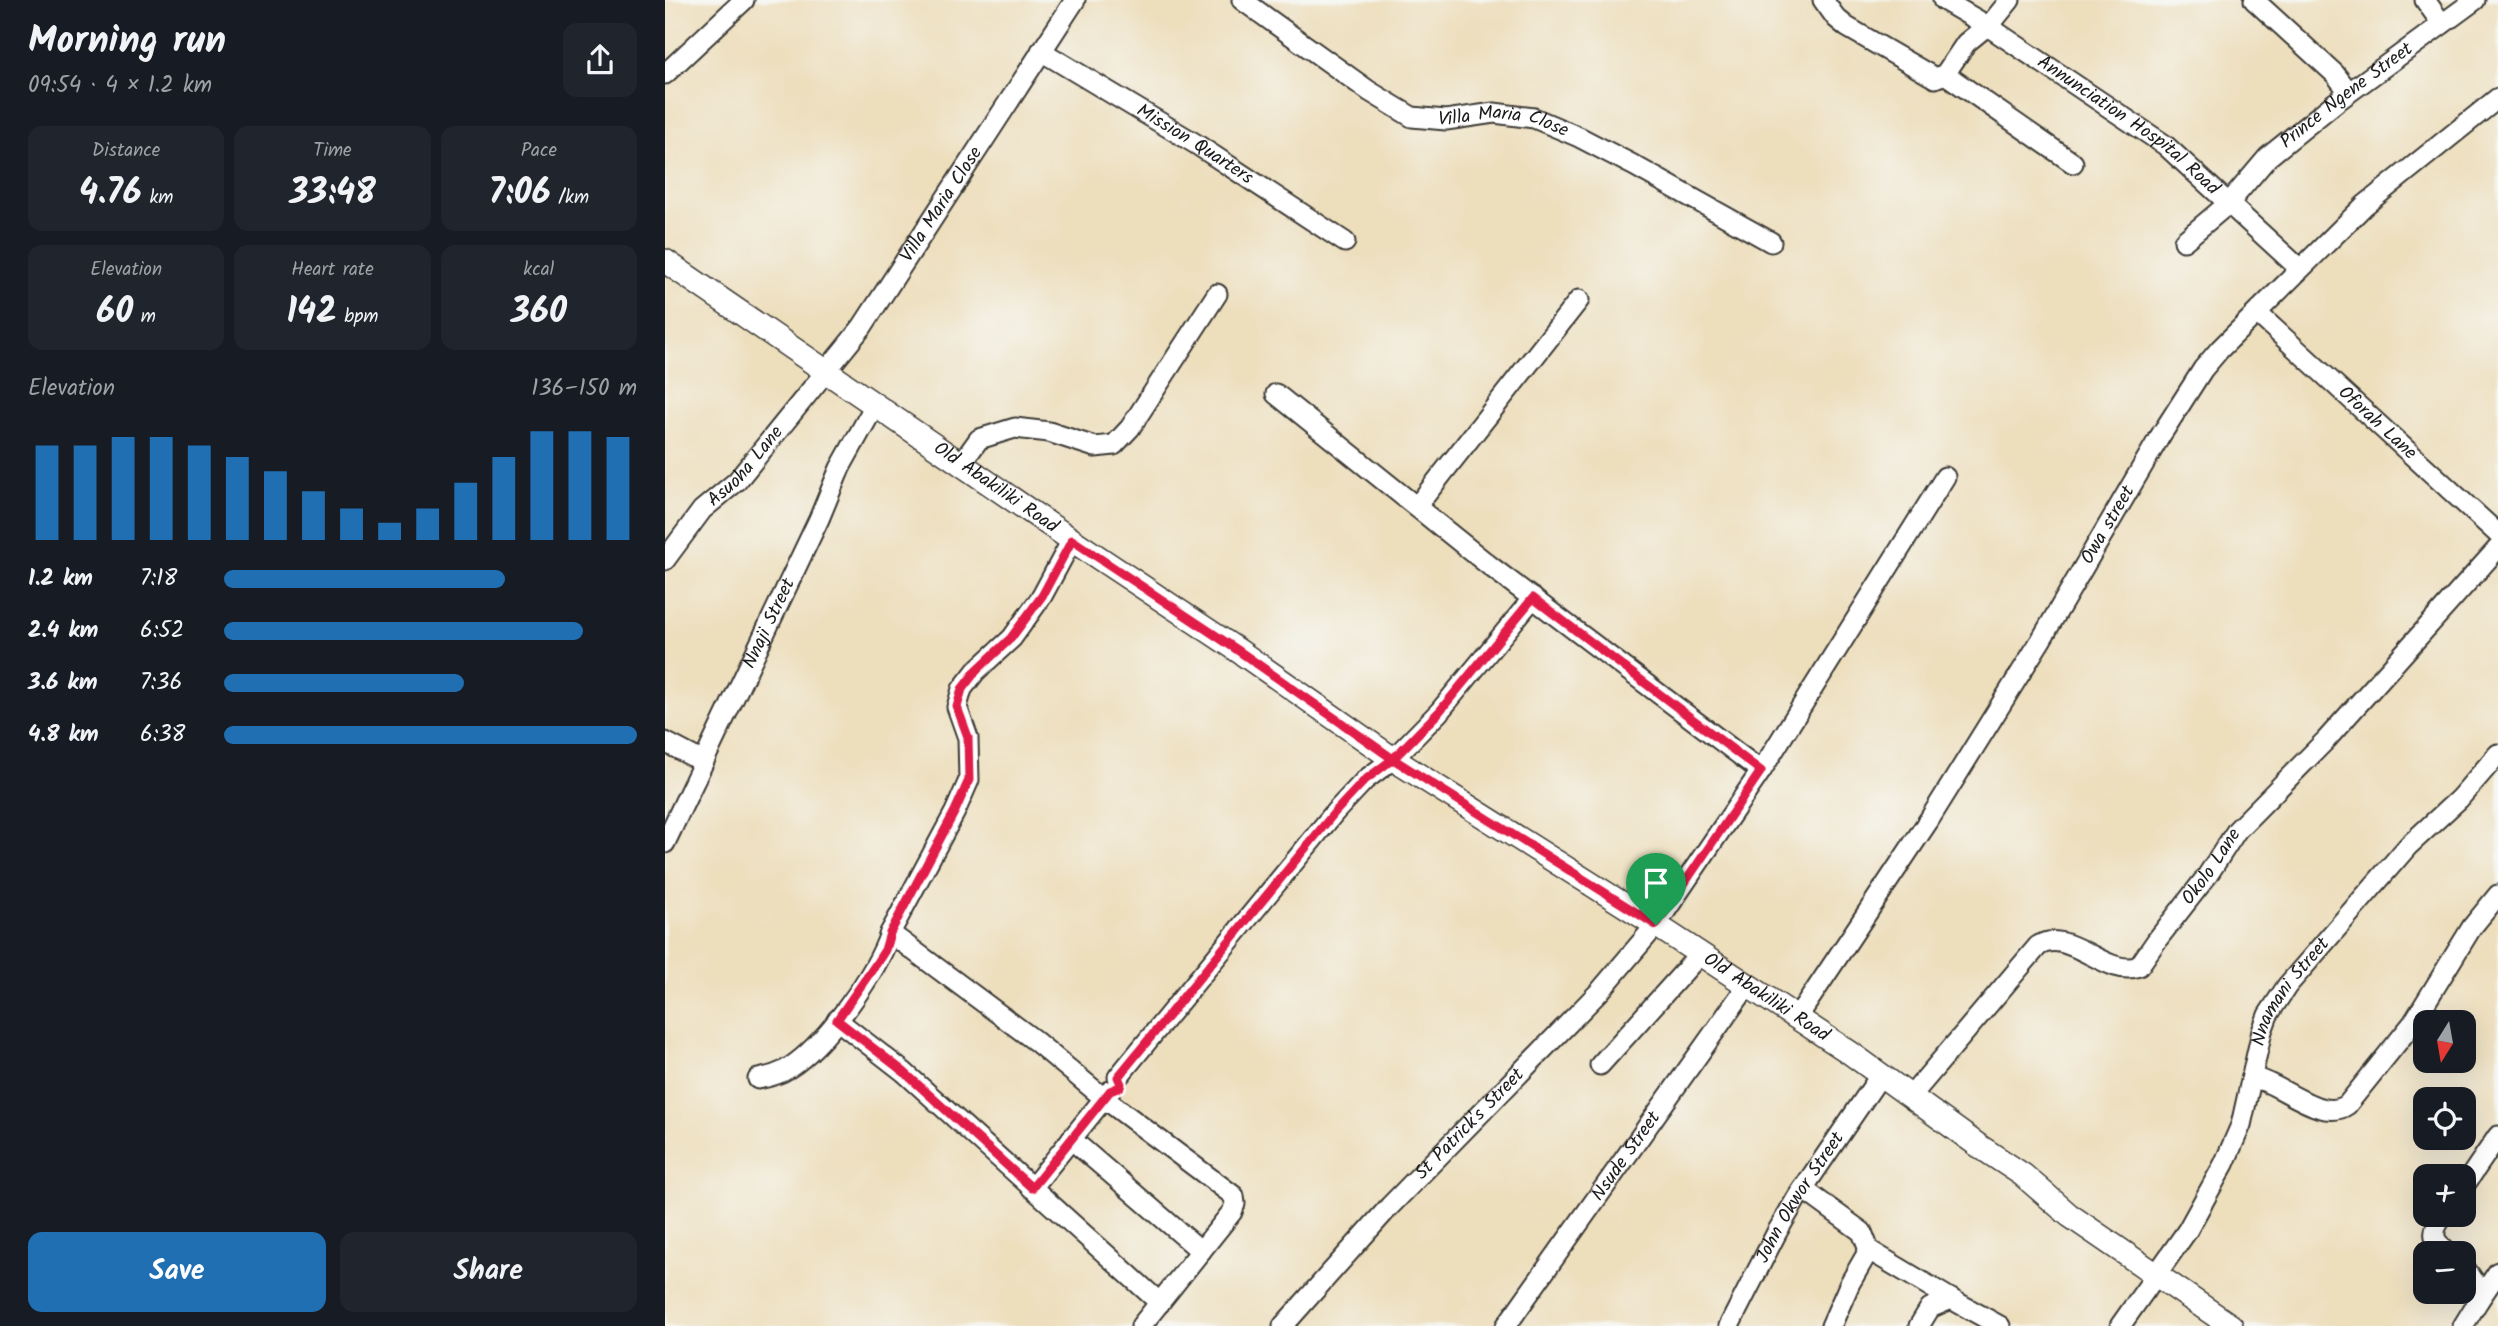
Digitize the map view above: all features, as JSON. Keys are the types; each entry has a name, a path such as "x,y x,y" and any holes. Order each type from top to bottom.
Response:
{"main road":[{"name":"Old Abakiliki Road","path":"665,261 1236,649 1393,759 1656,925 1797,1018 2024,1175 2069,1215 2231,1326"}],"street":[{"path":"665,74 744,0"},
{"name":"Villa Maria Close","path":"826,372 877,305 1075,0"},
{"name":"Villa Maria Close","path":"1242,0 1370,91 1412,117 1446,120 1494,113 1534,118 1579,137 1633,165 1771,242"},
{"path":"1823,0 1836,19 1847,27 1935,78 1945,74 1966,43 1993,22 2010,0"},
{"name":"Annunciation Hospital Road","path":"1943,0 1986,25 2165,145 2300,269"},
{"path":"2254,0 2335,74 2349,92"},
{"path":"2425,0 2442,24"},
{"name":"Prince Ngene Street","path":"2184,241 2228,203 2268,157 2349,92 2475,0"},
{"name":"Mission Quarters","path":"1041,51 1196,144 1345,242"},
{"path":"1945,74 2073,163"},
{"name":"Owa street","path":"1797,1018 1929,820 2041,640 2188,392 2220,349 2365,205 2498,98"},
{"path":"961,464 979,439 1015,428 1049,432 1095,447 1114,445 1130,428 1217,294"},
{"path":"1417,506 1579,300"},
{"name":"Oforah Lane","path":"2256,313 2498,534"},
{"name":"Asuoha Lane","path":"665,560 702,510 737,481 826,372"},
{"path":"1276,394 1533,598 1761,771"},
{"name":"Nnaji Street","path":"665,843 820,519 840,468 875,405"},
{"name":"St Patrick's Street","path":"1283,1326 1390,1206 1599,991 1656,925 1761,771 1945,477"},
{"path":"758,1079 774,1076 789,1068 813,1048 837,1020 885,950 890,933 969,780 968,737 957,707 962,689 976,671 1011,638 1052,580 1072,540"},
{"name":"Okolo Lane","path":"1911,1096 2043,942 2050,940 2069,946 2126,969 2139,966 2207,876 2237,830 2320,747 2498,548"},
{"path":"1032,1188 1335,812 1365,780 1393,759 1439,712 1533,598"},
{"path":"665,742 703,762"},
{"name":"Nnamani Street","path":"2120,1326 2187,1231 2224,1164 2241,1125 2262,1031 2268,1015 2287,986 2408,846 2459,799 2498,754"},
{"path":"2252,1077 2281,1087 2321,1110 2334,1111 2347,1105 2386,1060 2413,1023 2466,936 2498,895"},
{"path":"890,933 1034,1040 1111,1089 1234,1196 1232,1212 1141,1326"},
{"path":"1600,1065 1700,954"},
{"name":"Nsude Street","path":"1506,1326 1747,986"},
{"path":"837,1020 904,1072 1160,1303"},
{"name":"John Okwor Street","path":"1729,1326 1777,1232 1880,1076"},
{"path":"2476,1168 2498,1136"},
{"path":"1071,1139 1201,1251"},
{"path":"1803,1189 1862,1232 1869,1250 2000,1326"},
{"path":"1831,1326 1869,1250"},
{"path":"2463,1326 2498,1272"},
{"path":"2476,1289 2479,1300"},
{"path":"1919,1326 1930,1308 1951,1299"}],"route":[{"path":"1656,925 1393,759 1365,780 1335,812 1118,1077 1121,1084 1118,1090 1110,1091 1032,1188 904,1072 837,1020 885,950 890,933 969,780 968,737 957,707 962,689 976,671 1011,638 1057,572 1072,540 1236,649 1393,759 1439,712 1533,598 1761,771 1656,925"}]}
